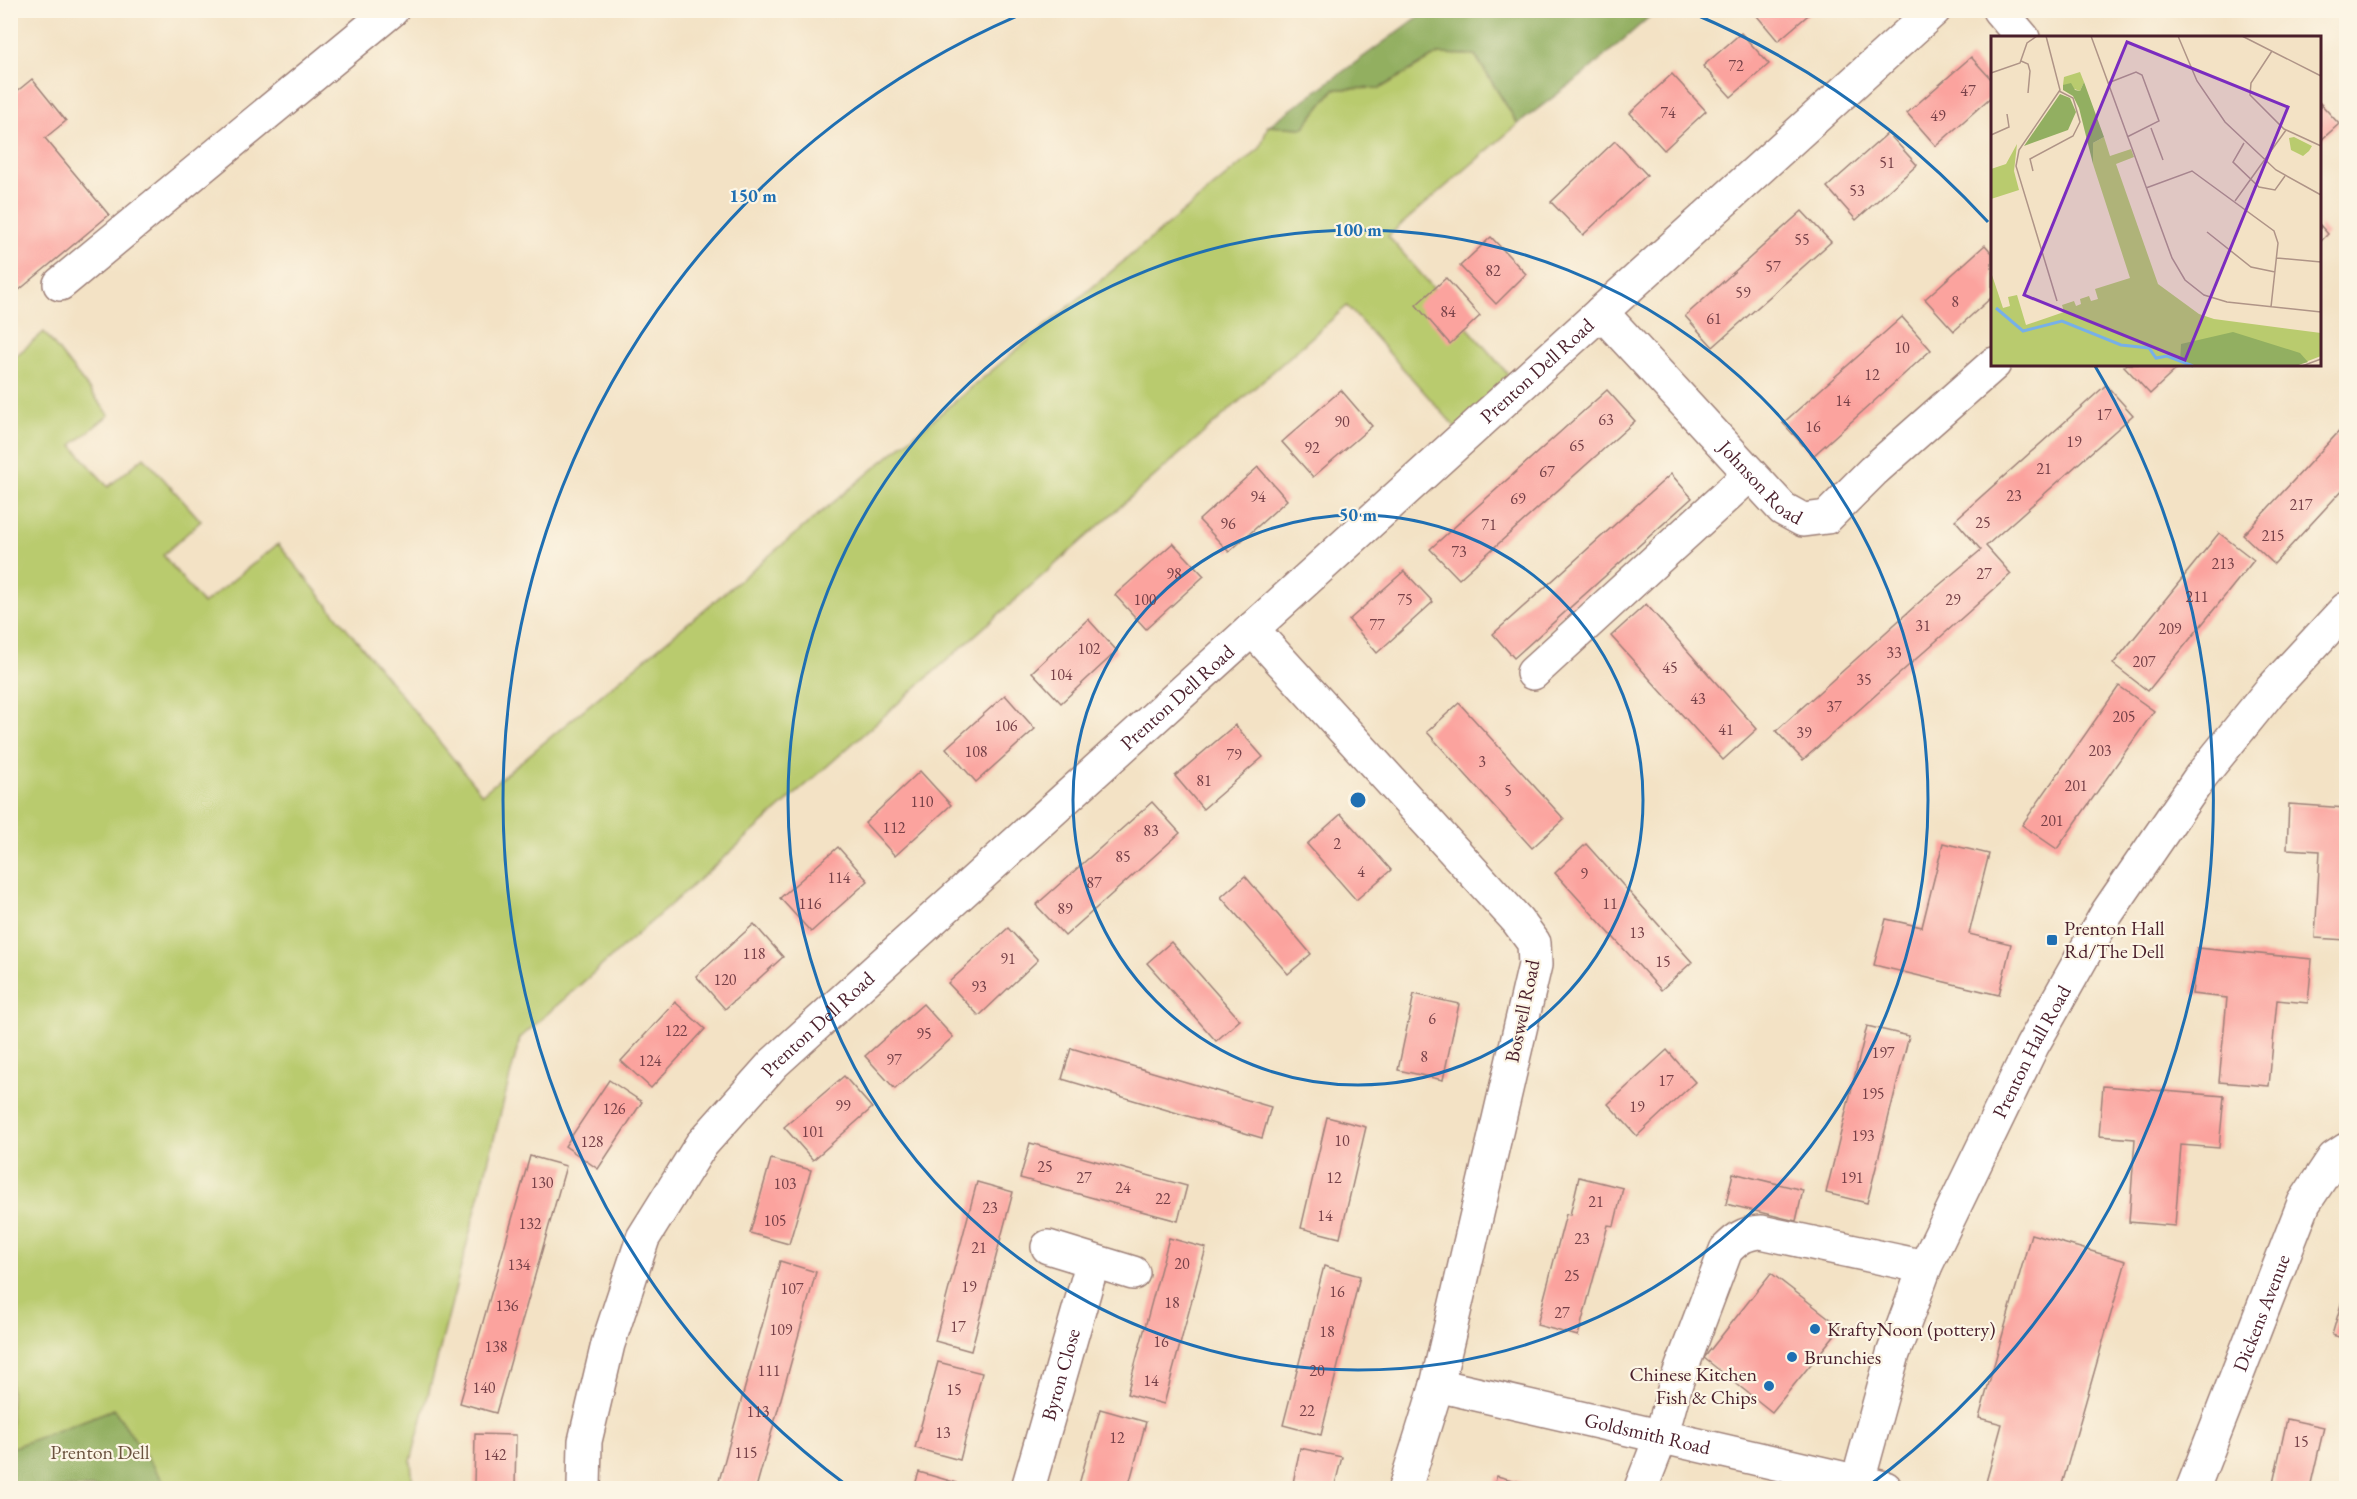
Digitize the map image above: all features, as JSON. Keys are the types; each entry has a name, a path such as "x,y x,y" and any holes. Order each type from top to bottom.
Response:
{"street":[{"path":"60,284 392,10"},
{"name":"Prenton Dell Road","path":"584,1488 585,1441 608,1344 643,1238 701,1145 774,1063 1934,10"},
{"path":"1998,10 2021,36"},
{"name":"Johnson Road","path":"1601,312 1783,509 1803,520 1827,517 1873,471 1992,366"},
{"path":"1533,673 1750,474"},
{"name":"Prenton Hall Road","path":"1866,1486 1893,1354 1925,1267 2032,1046 2107,913 2201,776 2270,691 2346,609"},
{"name":"Boswell Road","path":"1252,629 1517,920 1534,943 1535,965 1437,1385 1405,1488"},
{"name":"Dickens Avenue","path":"2193,1488 2304,1203 2334,1158 2346,1150"},
{"path":"1641,1488 1661,1437 1676,1383 1726,1250 1737,1238 1749,1233 1761,1232 1925,1267"},
{"path":"1048,1247 1133,1273"},
{"name":"Byron Close","path":"1028,1488 1093,1261"},
{"name":"Goldsmith Road","path":"1437,1385 1866,1486"}],"green space":[{"path":"1428,10 1656,11 1584,74 1518,124 1475,55 1438,54 1380,88 1334,89 1303,128 1268,126"},
{"path":"1438,54 1475,55 1518,124 1388,236 1514,381 1458,430 1347,306 520,1038 411,1461 413,1488 11,1488 10,361 44,332 109,415 72,445 108,487 144,457 201,521 163,555 203,604 278,544 482,794 1260,148 1268,126 1303,128 1334,89 1381,88"},
{"name":"Prenton Dell","path":"114,1409 168,1488 11,1488 11,1448"}],"building":[{"path":"1752,10 1814,10 1778,41"},
{"path":"1741,33 1769,64 1731,97 1703,66"},
{"path":"1971,57 1991,79 1991,97 1936,146 1907,113"},
{"path":"1672,74 1706,111 1664,150 1630,113"},
{"path":"32,79 66,121 45,138 109,215 12,296 10,293 10,97"},
{"path":"2321,104 2339,124 2321,140"},
{"path":"1888,133 1917,165 1856,220 1827,187"},
{"path":"1615,141 1647,175 1583,235 1551,202"},
{"path":"1802,211 1831,242 1713,347 1685,316"},
{"path":"2321,226 2328,234 2321,241"},
{"path":"1491,237 1526,274 1496,304 1460,266"},
{"path":"1985,245 1991,252 1991,298 1954,331 1925,299"},
{"path":"1446,278 1480,316 1450,344 1416,305"},
{"path":"1902,317 1931,350 1813,456 1783,423"},
{"path":"2124,366 2180,366 2150,394"},
{"path":"2106,385 2133,415 1986,546 2011,574 1803,760 1776,731 1925,597 1981,550 1955,520"},
{"path":"1341,390 1372,426 1313,477 1282,442"},
{"path":"1607,390 1635,421 1459,579 1430,549"},
{"path":"2346,424 2346,486 2274,564 2243,535"},
{"path":"1258,467 1287,500 1229,552 1199,520"},
{"path":"1671,474 1692,498 1514,658 1493,634"},
{"path":"2219,533 2254,560 2148,691 2113,664"},
{"path":"1173,543 1204,576 1146,629 1115,595"},
{"path":"1404,571 1433,602 1377,653 1349,620"},
{"path":"1646,604 1757,729 1723,760 1611,636"},
{"path":"1088,619 1117,651 1061,703 1032,672"},
{"path":"2119,686 2154,711 2057,849 2022,825"},
{"path":"1005,695 1035,729 976,782 946,748"},
{"path":"1459,703 1564,819 1532,848 1427,732"},
{"path":"1235,725 1263,757 1203,809 1175,776"},
{"path":"920,771 951,805 895,856 865,823"},
{"path":"1152,802 1180,833 1065,936 1036,905"},
{"path":"2289,804 2346,808 2346,940 2315,938 2320,851 2287,849"},
{"path":"1341,814 1391,870 1356,900 1307,844"},
{"path":"1943,843 1989,854 1969,934 2011,944 1999,995 1874,965 1886,919 1922,927"},
{"path":"1586,844 1692,962 1661,990 1555,873"},
{"path":"838,847 868,881 811,932 780,898"},
{"path":"1245,876 1311,954 1288,974 1221,897"},
{"path":"754,924 783,957 725,1009 696,976"},
{"path":"1008,928 1038,960 979,1016 948,983"},
{"path":"1171,942 1240,1020 1216,1041 1147,963"},
{"path":"2197,948 2312,959 2308,1003 2277,1000 2269,1086 2219,1082 2227,998 2192,994"},
{"path":"1414,994 1459,1004 1443,1080 1398,1070"},
{"path":"675,1002 705,1029 651,1088 621,1061"},
{"path":"923,1004 953,1037 895,1089 865,1056"},
{"path":"1867,1026 1909,1036 1867,1203 1826,1193"},
{"path":"1071,1048 1271,1107 1262,1138 1062,1079"},
{"path":"1667,1050 1695,1082 1637,1136 1608,1104"},
{"path":"844,1076 872,1108 813,1160 784,1127"},
{"path":"609,1080 642,1102 598,1169 565,1146"},
{"path":"2103,1086 2224,1096 2219,1148 2181,1145 2175,1226 2129,1222 2135,1139 2099,1136"},
{"path":"1327,1117 1366,1127 1340,1238 1301,1228"},
{"path":"1030,1143 1187,1186 1178,1221 1020,1178"},
{"path":"530,1156 566,1166 496,1413 460,1403"},
{"path":"771,1159 811,1170 789,1244 750,1233"},
{"path":"1733,1173 1803,1190 1796,1221 1726,1204"},
{"path":"1579,1177 1623,1188 1614,1226 1608,1225 1578,1336 1537,1325 1566,1214 1570,1215"},
{"path":"977,1182 1013,1192 971,1351 935,1341"},
{"path":"2031,1234 2126,1261 2061,1488 2009,1488 1986,1482 2002,1424 1979,1418"},
{"path":"1169,1238 1206,1248 1164,1404 1127,1394"},
{"path":"780,1261 816,1272 782,1395 756,1488 717,1488"},
{"path":"1324,1266 1360,1276 1321,1435 1283,1425"},
{"path":"1771,1273 1841,1327 1772,1412 1704,1358"},
{"path":"2346,1287 2346,1339 2332,1335"},
{"path":"938,1362 982,1373 960,1460 915,1448"},
{"path":"1100,1409 1146,1422 1128,1488 1078,1488"},
{"path":"2287,1419 2324,1427 2310,1488 2272,1488"},
{"path":"475,1434 516,1435 515,1488 474,1488"},
{"path":"1300,1448 1342,1457 1334,1488 1292,1488"},
{"path":"919,1472 957,1483 955,1488 914,1488"},
{"path":"1497,1476 1531,1485 1530,1488 1493,1488"}],"place":[{"name":"Prenton Hall Rd/The Dell","path":"2052,940"},
{"name":"KraftyNoon (pottery)","path":"1815,1329"},
{"name":"Brunchies","path":"1792,1357"},
{"name":"Chinese Kitchen Fish & Chips","path":"1769,1386"}]}
